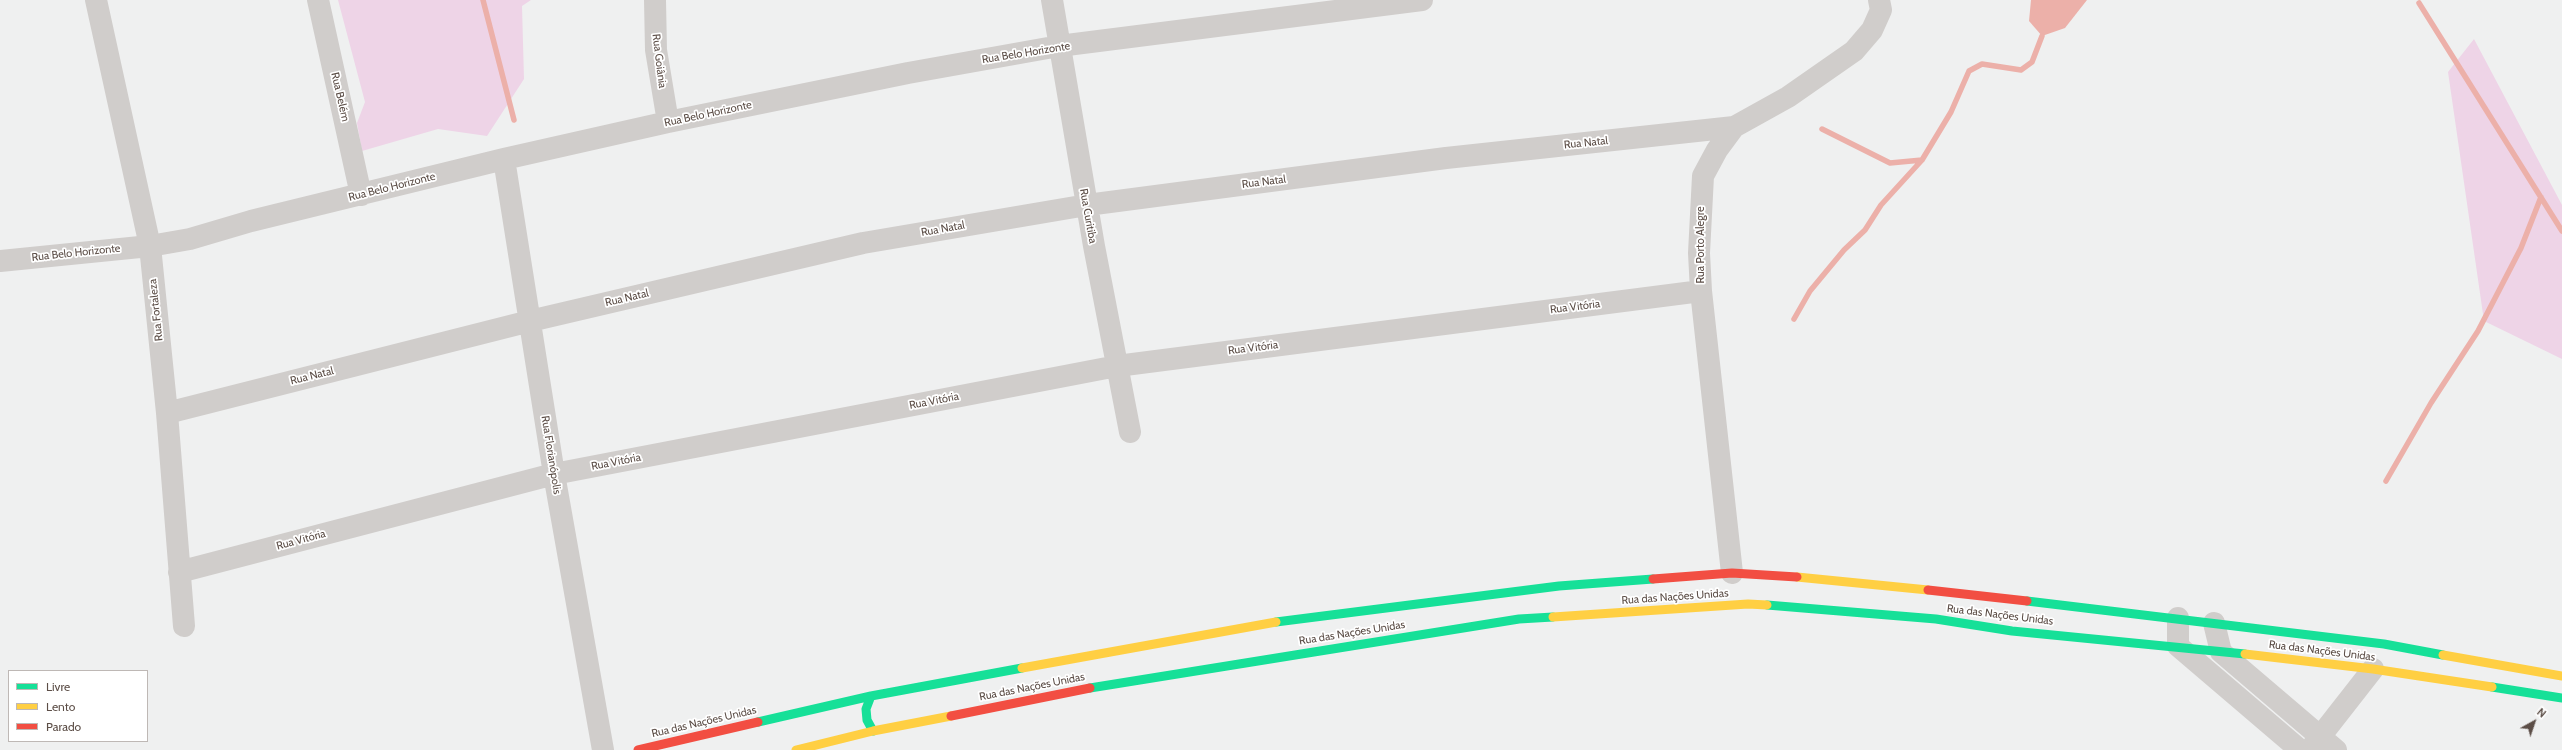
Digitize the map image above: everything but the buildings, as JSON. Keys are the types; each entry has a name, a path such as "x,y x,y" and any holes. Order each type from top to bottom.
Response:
{"main road":[{"name":"Rua das Nações Unidas","path":"638,750 871,696 1302,617 1559,586 1732,573 1828,578 2178,618 2384,644 2562,676"},
{"path":"1559,586 1577,592"},
{"name":"Rua das Nações Unidas","path":"796,750 873,731 1105,685 1519,619 1748,604 1936,620 2012,631 2178,646 2373,669 2562,698"},
{"path":"1519,619 1575,605"},
{"path":"871,696 866,709 867,720 873,731"}],"street":[{"name":"Rua Fortaleza","path":"96,0 150,246 167,413 184,626"},
{"name":"Rua Belém","path":"318,0 361,195"},
{"name":"Rua Goiânia","path":"654,0 656,50 668,122"},
{"name":"Rua Curitiba","path":"1052,0 1087,205 1130,432"},
{"name":"Rua Belo Horizonte","path":"0,260 150,246 190,239 251,221 504,159 668,122 908,73 1059,46 1422,0"},
{"name":"Rua Porto Alegre","path":"1732,573 1701,291 1699,253 1703,176 1716,150 1734,127 1788,97 1854,51 1872,30 1881,10 1879,0"},
{"name":"Rua Natal","path":"167,413 530,321 863,243 1087,205 1446,158 1734,127"},
{"name":"Rua Florianópolis","path":"504,159 554,474 603,750"},
{"name":"Rua Vitória","path":"179,572 554,474 1117,366 1701,291"},
{"path":"2178,618 2178,646 2300,750"},
{"path":"2214,623 2221,652 2315,743 2336,750"},
{"path":"2315,743 2373,669"}],"shaded area":[{"path":"338,0 531,0 522,6 524,79 487,136 438,129 362,151 357,123 365,102"},
{"path":"2031,0 2087,0 2065,28 2042,36 2029,21"},
{"path":"2474,39 2562,205 2562,359 2484,321 2448,72"}],"waterway":[{"path":"483,0 514,120"},
{"path":"2419,3 2562,231"},
{"path":"1794,319 1810,291 1844,250 1865,230 1881,205 1922,160 1951,112 1969,71 1982,64 2021,70 2032,62 2042,36"},
{"path":"1822,129 1890,163 1922,160"},
{"path":"2386,481 2431,403 2478,331 2521,248 2541,197"}],"traffic: fast":[{"path":"1276,622 1559,586 1653,579"},
{"path":"2027,601 2384,644 2443,655"},
{"path":"1767,605 1936,619 2012,631 2245,654"},
{"path":"1090,688 1519,619 1553,617"},
{"path":"758,722 871,696 1022,668"},
{"path":"2492,687 2562,698"},
{"path":"871,696 866,709 867,720 873,731"}],"traffic: slow":[{"path":"1797,577 1928,590"},
{"path":"1553,617 1748,604 1767,605"},
{"path":"1022,668 1276,622"},
{"path":"2245,654 2373,669 2492,687"},
{"path":"2443,655 2562,676"},
{"path":"796,750 873,731 951,716"}],"traffic: jam":[{"path":"1653,579 1732,573 1797,577"},
{"path":"1928,590 2027,601"},
{"path":"951,716 1090,688"},
{"path":"638,750 758,722"}]}
